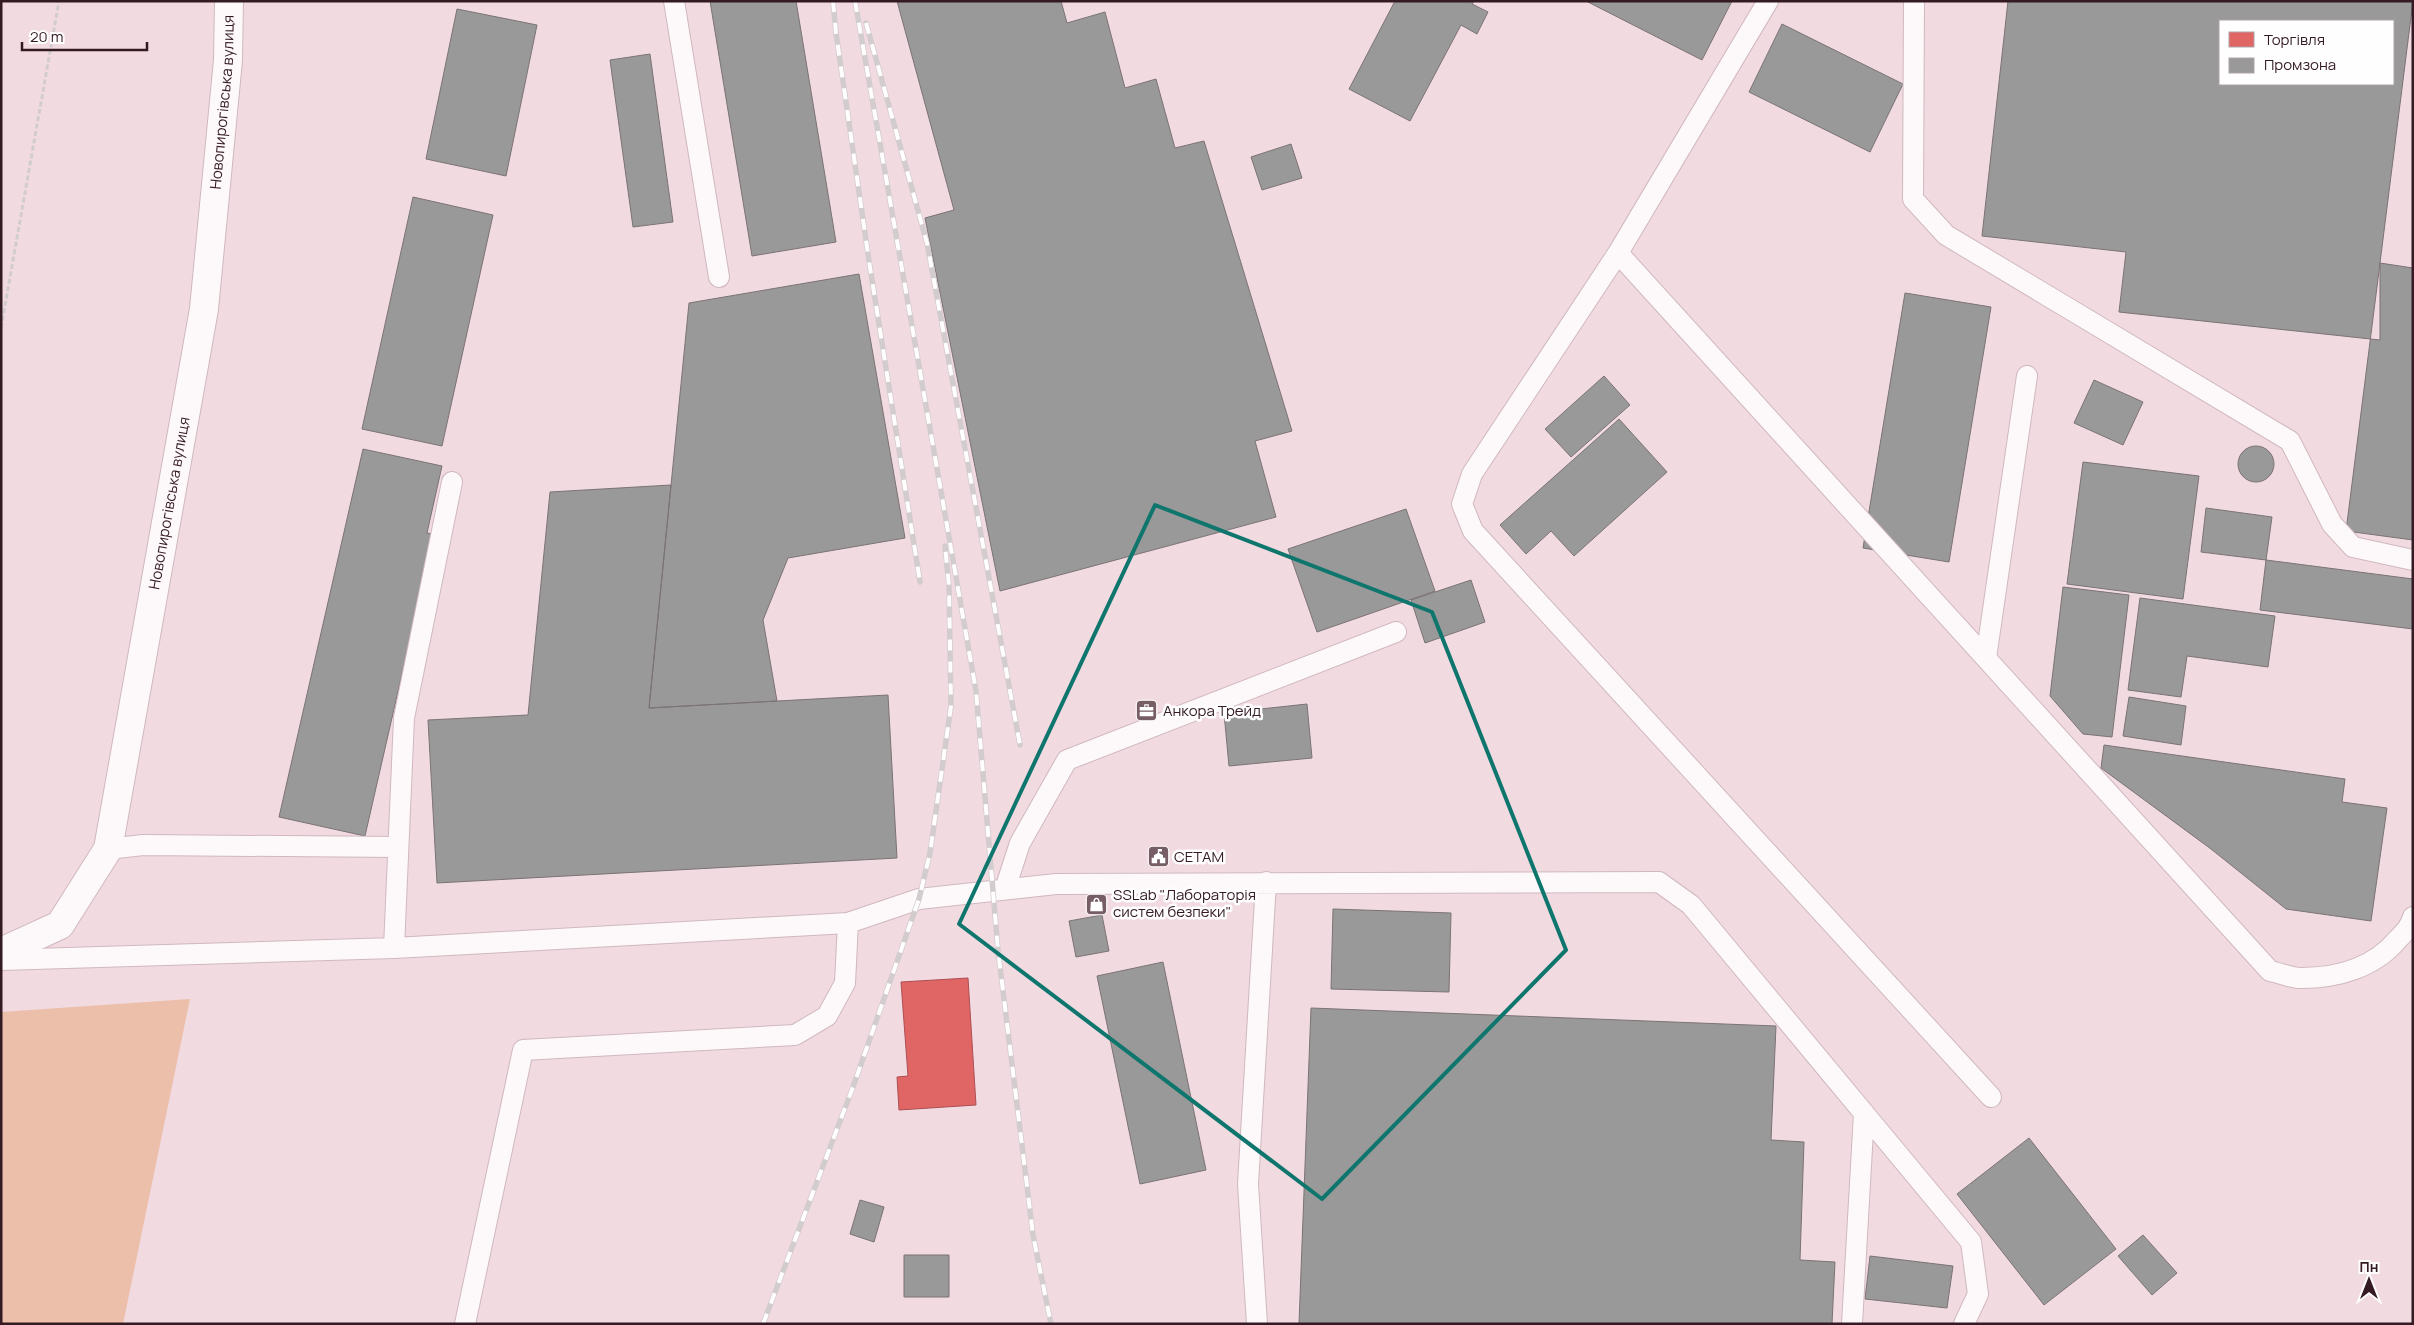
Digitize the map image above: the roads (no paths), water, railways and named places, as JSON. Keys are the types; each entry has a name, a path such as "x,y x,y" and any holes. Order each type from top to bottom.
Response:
{"street":[{"name":"Новопирогівська вулиця","path":"1,952 60,925 108,849 204,309 228,60 228,1"}],"lane":[{"path":"674,1 719,277"},
{"path":"1768,1 1618,253 1472,474 1462,504 1473,531 1991,1097"},
{"path":"1914,1 1913,198 1946,235 2290,441 2332,524 2353,547 2413,560"},
{"path":"1618,253 2270,971 2298,978 2332,976 2362,967 2389,951 2410,926 2413,917"},
{"path":"1986,658 2027,376"},
{"path":"394,948 404,718 452,482"},
{"path":"1004,889 1020,843 1067,760 1396,632"},
{"path":"108,849 143,844 398,847"},
{"path":"1257,1324 1248,1184 1266,882"},
{"path":"1,960 394,948 848,923 919,899 1056,884 1659,882 1691,904 1971,1242 1978,1294 1964,1324"},
{"path":"466,1324 522,1050 795,1035 827,1016 845,983 848,923"},
{"path":"1852,1324 1864,1113"}],"railway":[{"path":"833,1 869,261 920,582"},
{"path":"855,1 976,691 998,950 1033,1235 1051,1324"},
{"path":"866,23 927,243 1020,745"},
{"path":"763,1324 853,1087 919,899 930,853 951,706 949,586 945,546"}],"place":[{"name":"Анкора Трейд","path":"1147,711"},
{"name":"СЕТАМ","path":"1158,857"},
{"name":"SSLab \"Лабораторія систем безпеки\"","path":"1097,904"}]}
